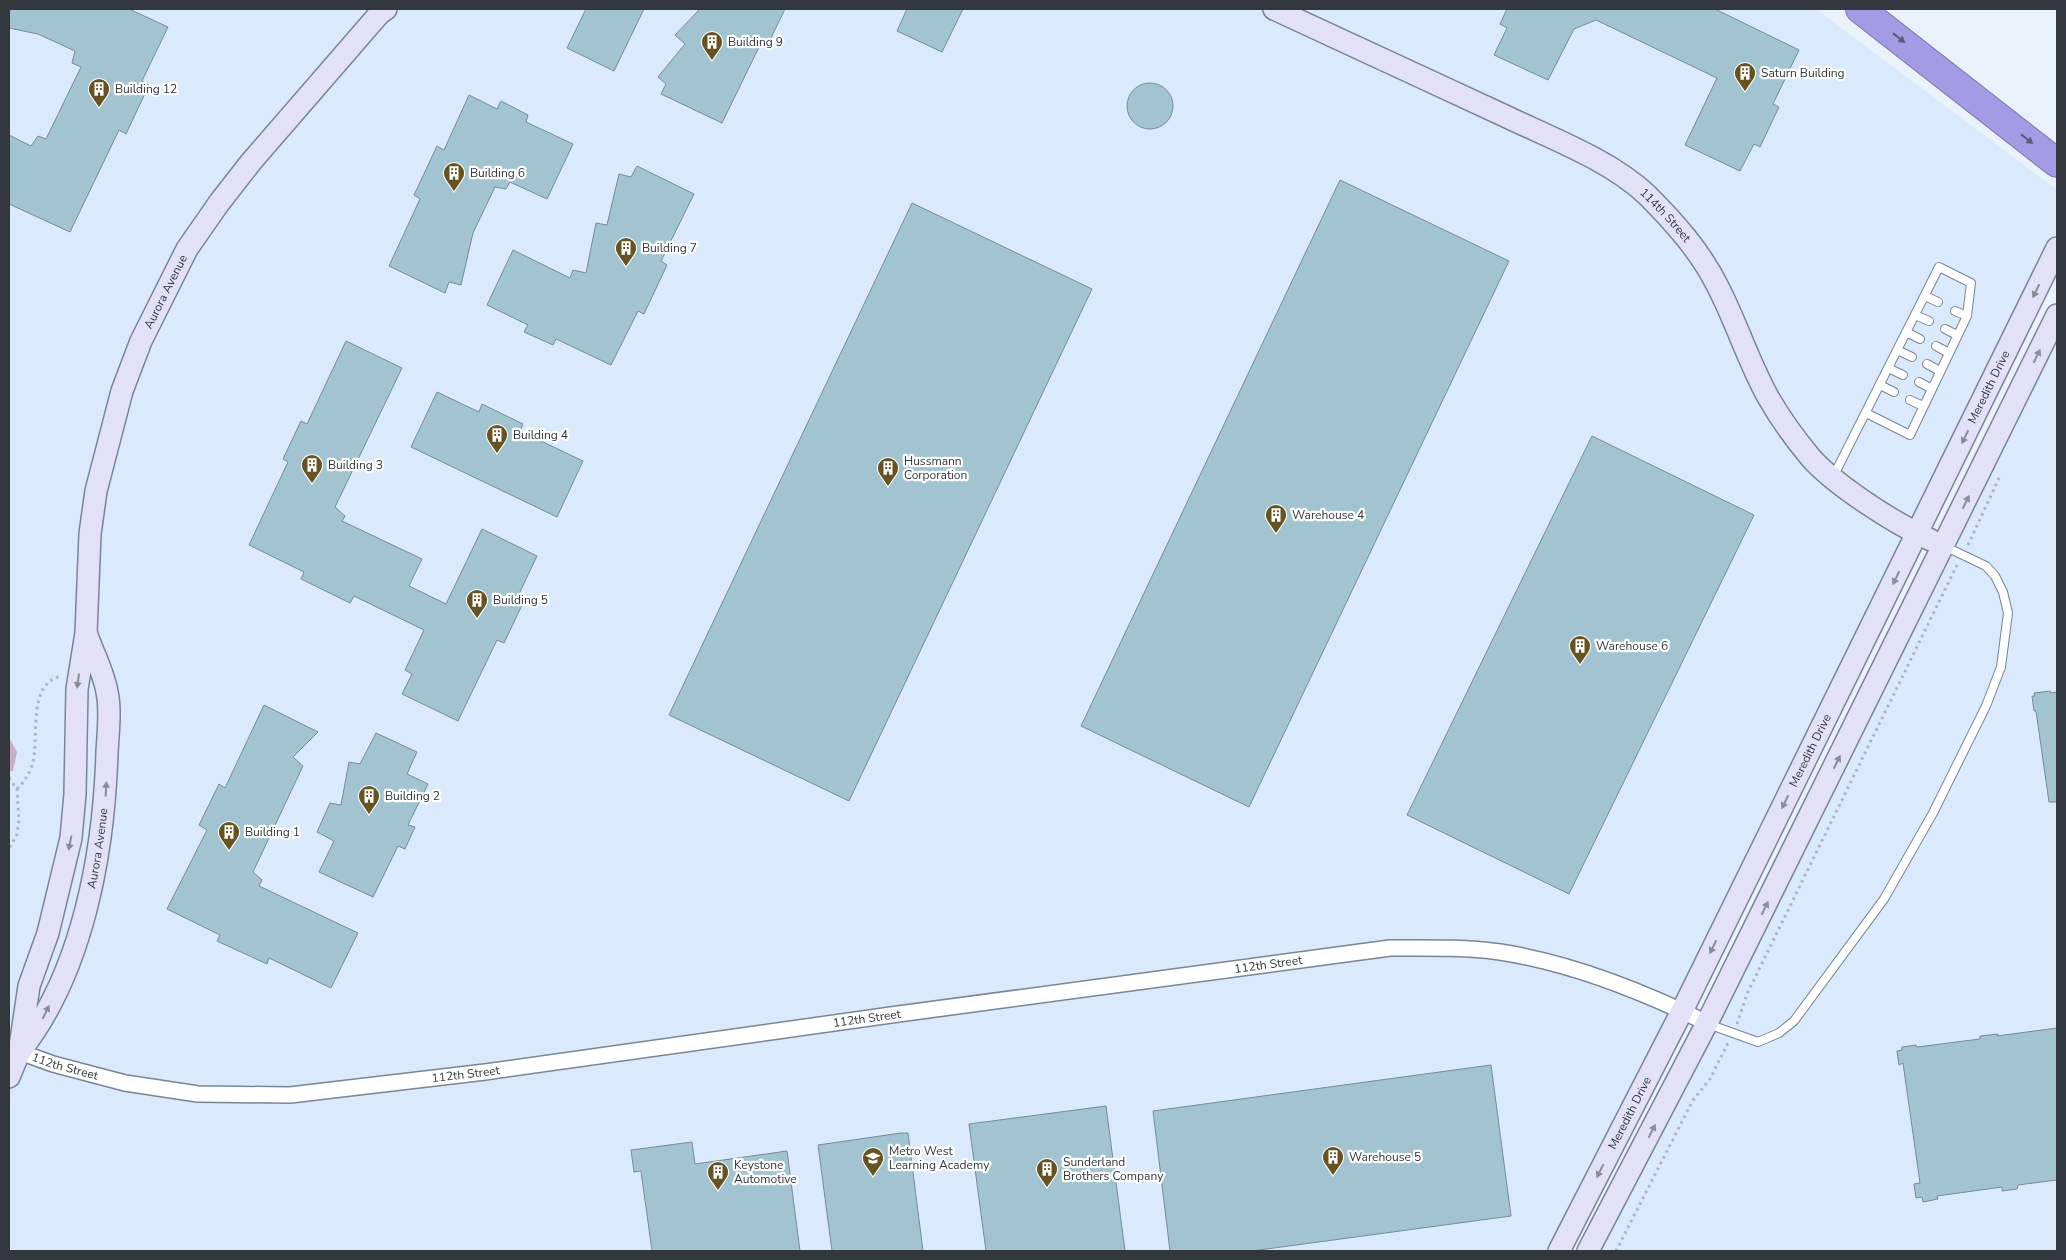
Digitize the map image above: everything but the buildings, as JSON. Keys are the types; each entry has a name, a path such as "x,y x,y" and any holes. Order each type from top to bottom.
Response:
{"highway":[{"path":"1860,9 2057,162"}],"street":[{"name":"114th Street","path":"1274,9 1557,140 1615,170 1632,182 1683,234 1702,260 1717,284 1767,396 1812,459 1848,489 1917,534 1954,550"},
{"name":"Aurora Avenue","path":"9,1077 29,986 48,933 71,838 76,794 77,689 86,633 90,534 96,491 122,391 141,341 187,249 251,162 383,10"},
{"name":"Meredith Drive","path":"1559,1251 1682,1011 2057,248"},
{"path":"1588,1251 1954,550 2057,314"},
{"name":"Aurora Avenue","path":"14,1050 38,1028 58,988 76,940 94,881 103,830 106,791 107,692 86,633"},
{"name":"112th Street","path":"14,1050 53,1064 125,1083 198,1094 290,1095 495,1071 891,1015 1390,948 1445,948 1500,952 1554,963 1607,980 1707,1023"}],"lane":[{"path":"1833,477 1939,267 1971,283 1967,316 1910,435 1866,413"},
{"path":"1925,296 1938,302"},
{"path":"1954,310 1967,316"},
{"path":"1915,315 1929,322"},
{"path":"1945,329 1957,335"},
{"path":"1906,332 1920,338"},
{"path":"1936,346 1949,353"},
{"path":"1897,350 1912,357"},
{"path":"1927,364 1940,371"},
{"path":"1888,368 1903,375"},
{"path":"1919,382 1932,389"},
{"path":"1880,385 1894,392"},
{"path":"1910,400 1923,406"},
{"path":"1707,1023 1758,1042 1779,1033 1794,1021 1884,899 1932,813 1986,706 2001,667 2008,613 2003,592 1995,576 1986,566 1954,550"}],"path":[{"path":"1616,1251 1693,1100 1710,1079 1734,1033 1740,1019 1746,994 1954,550 1995,489 2002,470"},
{"path":"17,789 26,780 32,765 42,690 46,683 53,678 79,675"},
{"path":"9,778 17,789 19,820 17,834 9,849"}],"shaded area":[{"path":"9,9 1816,9 2057,190 2057,249 1559,1251 9,1251"},
{"path":"2057,315 2057,1251 1588,1251"},
{"path":"9,737 17,752 13,771 9,771"}],"place":[{"name":"Building 9","path":"712,61"},
{"name":"Saturn Building","path":"1745,92"},
{"name":"Building 12","path":"99,108"},
{"name":"Building 6","path":"454,192"},
{"name":"Building 7","path":"626,267"},
{"name":"Building 4","path":"497,454"},
{"name":"Building 3","path":"312,484"},
{"name":"Hussmann Corporation","path":"888,487"},
{"name":"Warehouse 4","path":"1276,534"},
{"name":"Building 5","path":"477,619"},
{"name":"Warehouse 6","path":"1580,665"},
{"name":"Building 2","path":"369,815"},
{"name":"Building 1","path":"229,851"},
{"name":"Warehouse 5","path":"1333,1176"},
{"name":"Metro West Learning Academy","path":"873,1177"},
{"name":"Sunderland Brothers Company","path":"1047,1188"},
{"name":"Keystone Automotive","path":"718,1191"}]}
